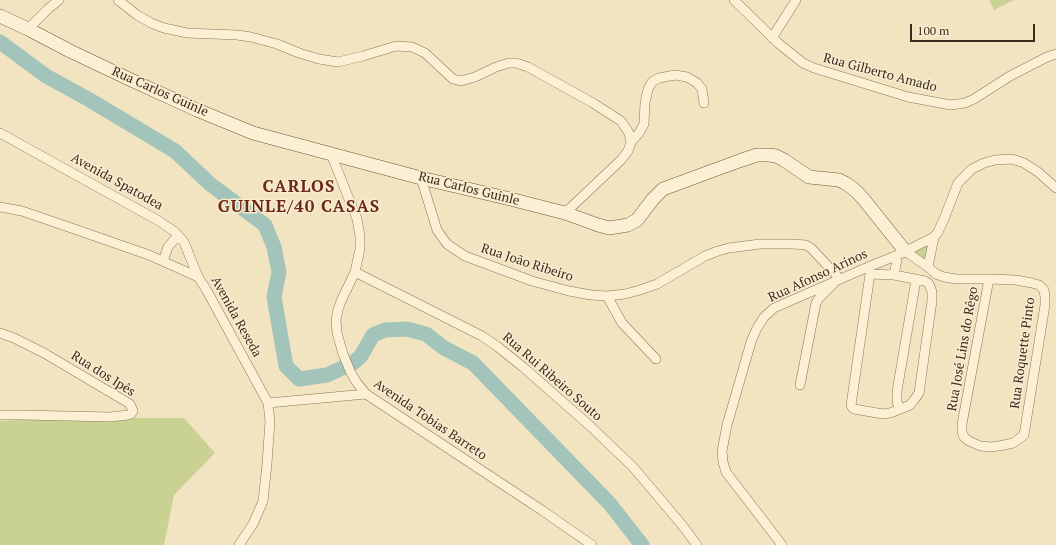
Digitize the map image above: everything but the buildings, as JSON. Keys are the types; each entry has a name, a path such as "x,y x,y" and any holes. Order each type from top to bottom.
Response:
{"street":[{"path":"28,29 59,0"},
{"path":"118,0 137,15 164,28 187,33 251,37 277,44 319,59 338,62 396,46 412,46 425,53 453,79 461,81 475,77 502,64 516,63 528,67 545,76 593,103 621,121 629,133 631,142"},
{"name":"Rua Gilberto Amado","path":"734,0 772,38 798,60 814,68 908,97 952,105 965,103 974,99 1010,76 1056,54"},
{"path":"772,38 796,0"},
{"name":"Rua Carlos Guinle","path":"0,16 129,79 197,110 253,133 421,178 565,213 609,228 628,225 637,220 663,189 757,155 769,154 784,160 809,177 838,180 851,187 865,201 901,253"},
{"path":"565,213 621,160 628,151 631,142 639,133 644,124 645,104 648,89 652,82 659,78 675,76 687,77 697,83 702,89 704,102"},
{"name":"Avenida Spatodea","path":"0,133 159,221 178,235 184,242 198,277"},
{"name":"Avenida Tobias Barreto","path":"331,154 357,219 360,236 360,249 355,272 341,301 337,315 337,333 343,354 351,373 366,394 544,511 592,545"},
{"path":"928,267 934,237 938,232 958,183 972,169 984,163 995,160 1012,159 1024,163 1038,172 1056,188"},
{"name":"Rua João Ribeiro","path":"421,178 438,230 447,244 453,249 465,256 532,281 569,291 607,296 624,294 657,284 705,256 718,251 760,244 806,245 811,248 839,280"},
{"name":"Avenida Reseda","path":"0,207 22,211 142,252 198,277 268,403 270,421 263,501 253,524 239,545"},
{"path":"163,261 168,247 178,235"},
{"name":"Rua Afonso Arinos","path":"782,545 726,472 723,462 722,451 726,431 751,342 756,330 764,317 774,308 901,253 934,237"},
{"path":"894,275 901,253 928,267 936,274 944,277 956,279 989,278"},
{"name":"Rua Rui Ribeiro Souto","path":"355,272 482,336 498,347 589,425 633,467 697,545"},
{"path":"870,274 894,275 916,280 925,281 932,288 932,301 919,393 910,405 883,414 854,409 851,405 870,274"},
{"name":"Rua Roquette Pinto","path":"989,278 1032,283 1039,285 1044,290 1045,297 1024,435"},
{"name":"Rua José Lins do Rêgo","path":"989,278 962,424 962,432 964,437 969,441 980,446 992,447 1013,443 1024,435"},
{"path":"800,385 816,303 819,298 839,280"},
{"path":"898,409 898,386 916,280"},
{"path":"607,296 622,323 656,359"},
{"name":"Rua dos Ipês","path":"0,333 14,338 44,353 130,404 133,411 128,415 110,417 0,415"},
{"path":"268,403 366,394"}],"green space":[{"path":"989,0 1014,0 994,10"},
{"path":"930,242 925,262 909,252"},
{"path":"53,418 184,418 215,453 174,495 164,545 0,545 0,421"}],"waterway":[{"path":"0,42 46,76 88,99 175,151 210,184 265,225 274,247 279,272 274,297 286,366 299,379 327,375 353,363 361,356 373,335 385,330 407,329 426,334 444,348 473,363 610,504 642,545"}],"district":[{"name":"CARLOS GUINLE/40 CASAS","path":"299,197"}]}
